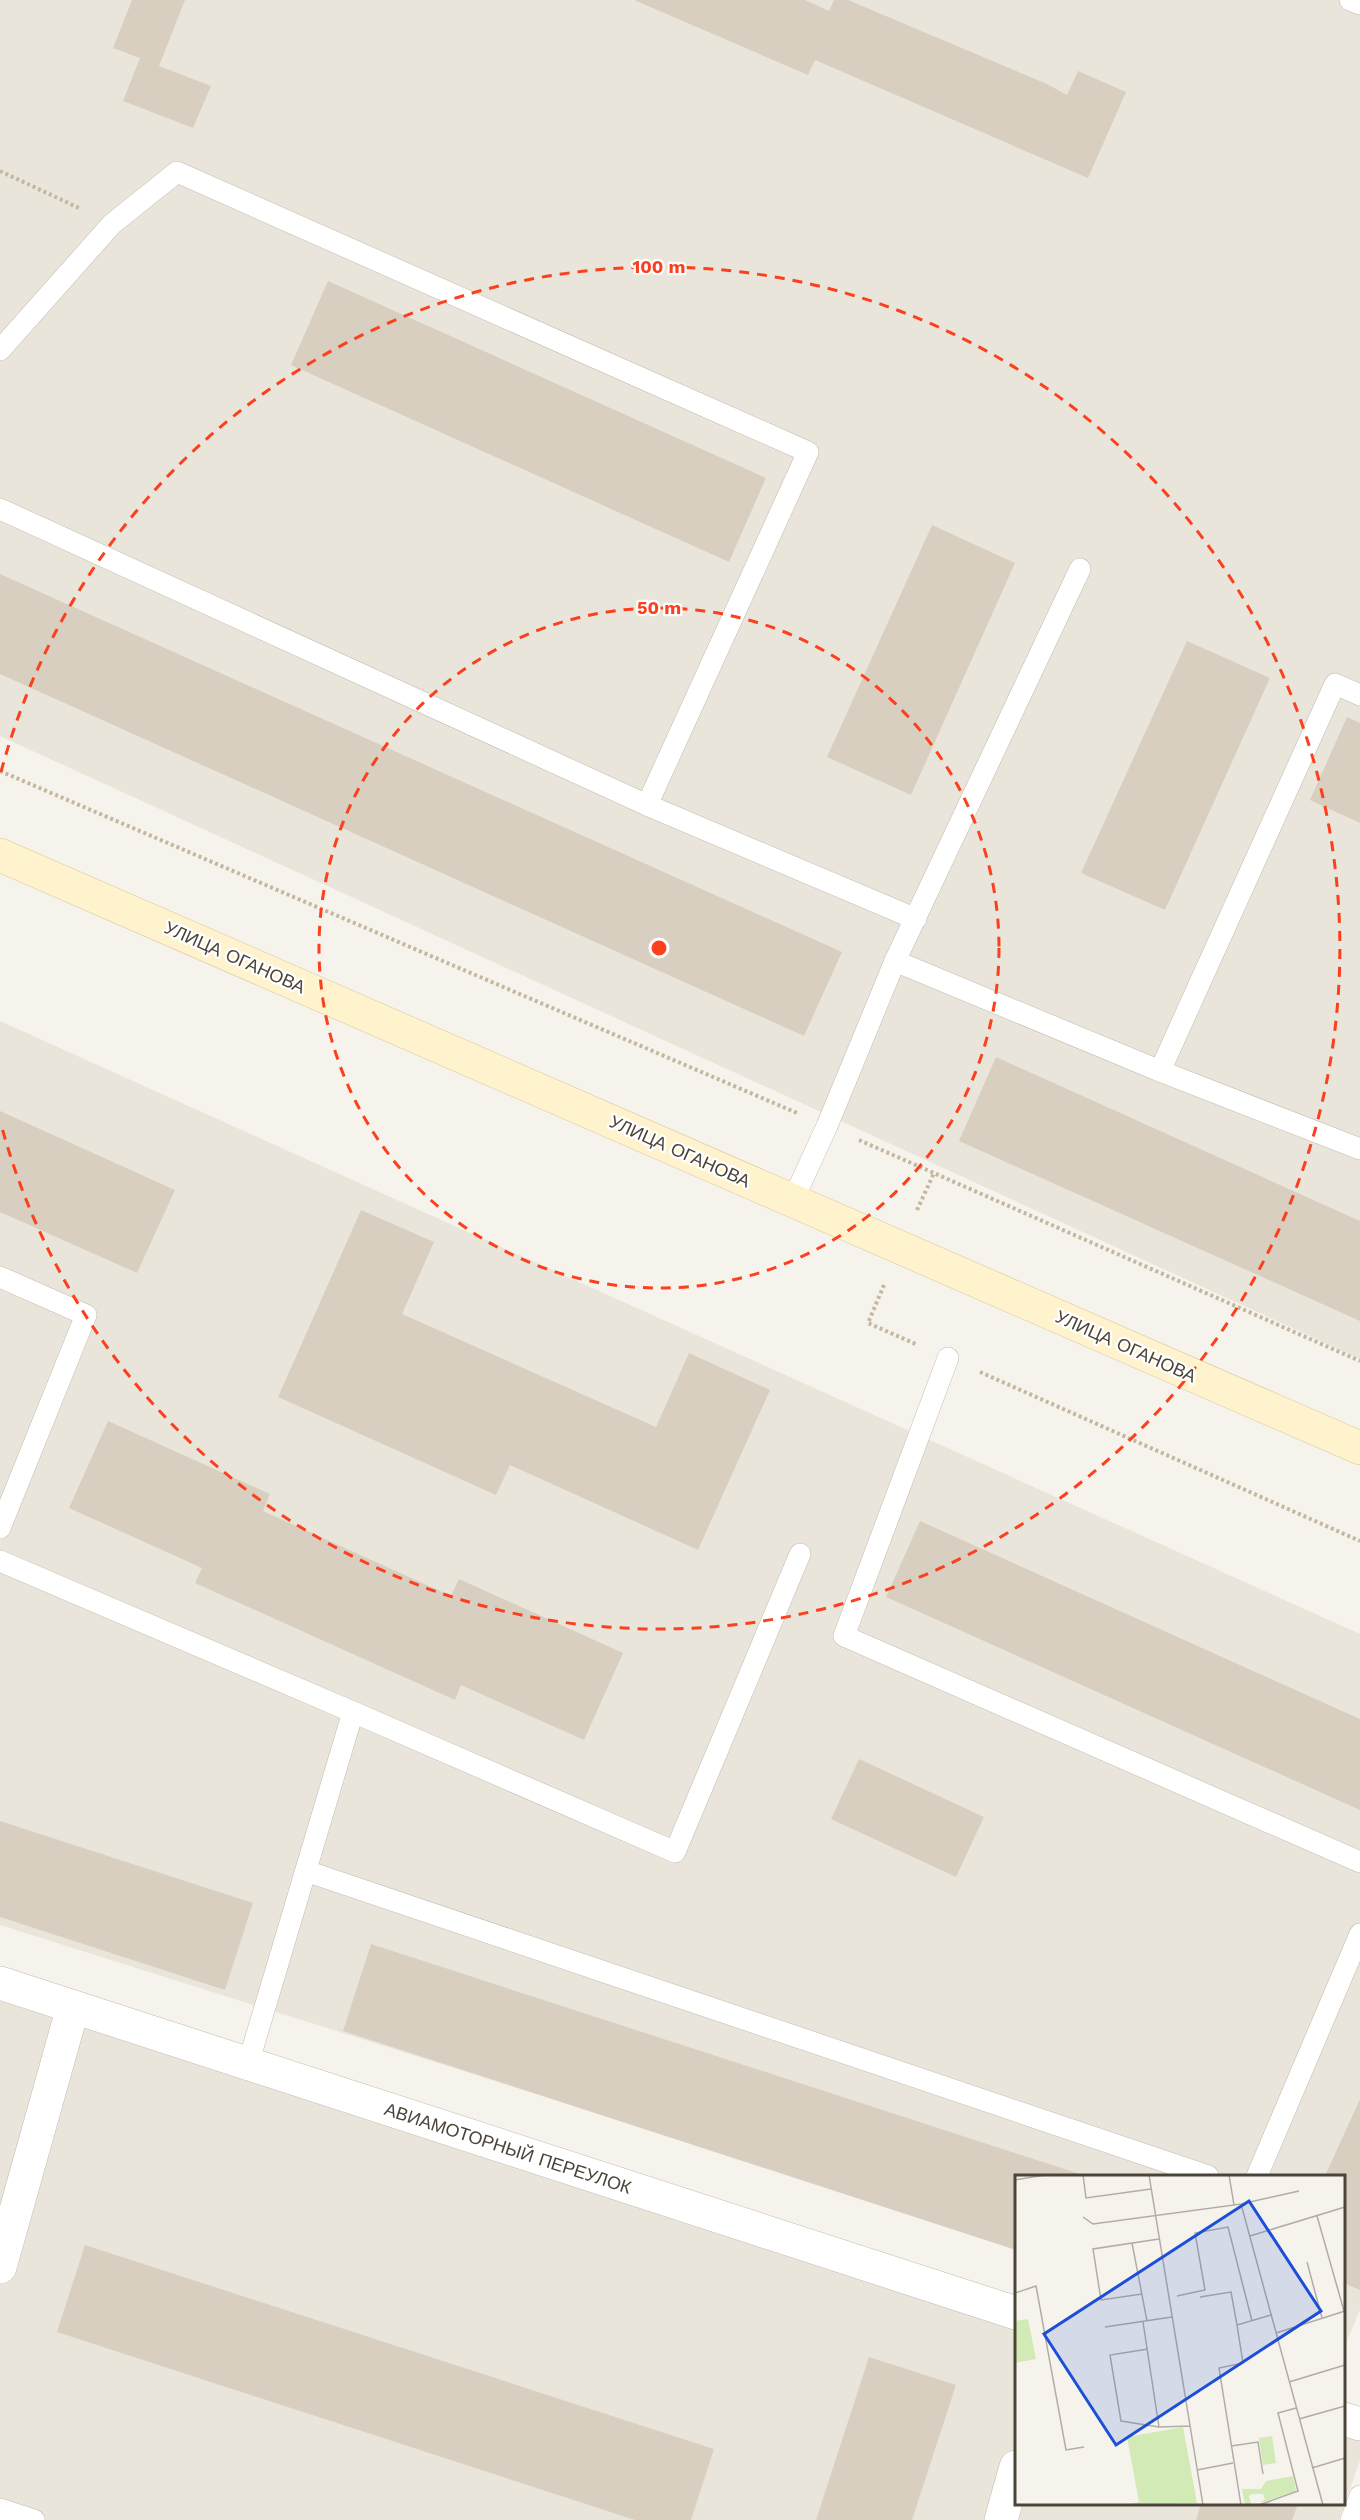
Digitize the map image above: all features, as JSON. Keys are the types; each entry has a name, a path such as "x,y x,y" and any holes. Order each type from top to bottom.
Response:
{"main road":[{"name":"УЛИЦА ОГАНОВА","path":"0,855 1360,1448"}],"street":[{"name":"АВИАМОТОРНЫЙ ПЕРЕУЛОК","path":"0,1983 1015,2312"},
{"path":"0,2268 73,2007"},
{"path":"1345,2419 1360,2424"},
{"path":"1001,2520 1015,2474"}],"lane":[{"path":"1350,0 1360,4"},
{"path":"0,350 112,224 177,172 808,452 647,806"},
{"path":"0,508 647,806 916,919"},
{"path":"793,1200 828,1126 895,962 1080,569"},
{"path":"1160,1071 1335,684 1360,695"},
{"path":"895,962 1160,1071 1360,1149"},
{"path":"0,1276 86,1315 0,1528"},
{"path":"948,1358 844,1636 1360,1862"},
{"path":"0,1561 675,1851 800,1554"},
{"path":"248,2064 353,1712"},
{"path":"306,1871 1205,2175"},
{"path":"1257,2175 1360,1934"},
{"path":"1351,2520 1360,2496"},
{"path":"0,2509 34,2520"}],"path":[{"path":"0,173 7,174 112,224"},
{"path":"0,771 828,1126 1360,1361"},
{"path":"934,1173 868,1323 1360,1541"}],"shaded area":[{"path":"0,0 1360,0 1360,1359 0,736"},
{"path":"0,1021 1360,1634 1360,2310 1345,2345 1345,2175 1015,2175 1015,2245 0,1925"},
{"path":"0,2001 1015,2307 1015,2505 1344,2505 1339,2520 0,2520"},
{"path":"1345,2405 1360,2410 1360,2460 1345,2503"}],"building":[{"path":"132,0 185,0 159,66 211,86 193,128 123,101 140,58 113,48"},
{"path":"634,0 805,0 829,11 834,0 848,0 1047,84 1067,95 1078,71 1126,92 1088,178 815,60 808,75"},
{"path":"328,281 766,478 729,562 291,365"},
{"path":"932,525 1015,563 911,795 827,757"},
{"path":"0,574 842,952 804,1036 0,674"},
{"path":"1187,641 1270,678 1165,910 1081,873"},
{"path":"1347,717 1360,723 1360,823 1310,800"},
{"path":"996,1057 1360,1221 1360,1321 959,1141"},
{"path":"0,1111 175,1190 137,1273 0,1212"},
{"path":"361,1210 434,1242 402,1314 656,1427 689,1353 770,1390 698,1550 510,1465 496,1495 278,1397"},
{"path":"108,1421 270,1494 263,1511 451,1596 459,1579 623,1653 584,1740 461,1685 455,1700 195,1583 202,1568 69,1508"},
{"path":"920,1521 1360,1719 1360,1810 886,1597"},
{"path":"859,1759 984,1817 956,1877 831,1819"},
{"path":"0,1821 253,1903 225,1990 0,1917"},
{"path":"371,1944 1083,2175 1015,2175 1015,2250 343,2031"},
{"path":"1360,2099 1360,2290 1345,2283 1345,2175 1325,2175"},
{"path":"85,2245 714,2449 691,2520 635,2520 57,2332"},
{"path":"869,2357 956,2385 912,2520 816,2520"},
{"path":"1201,2505 1298,2505 1292,2520 1196,2520"}]}
